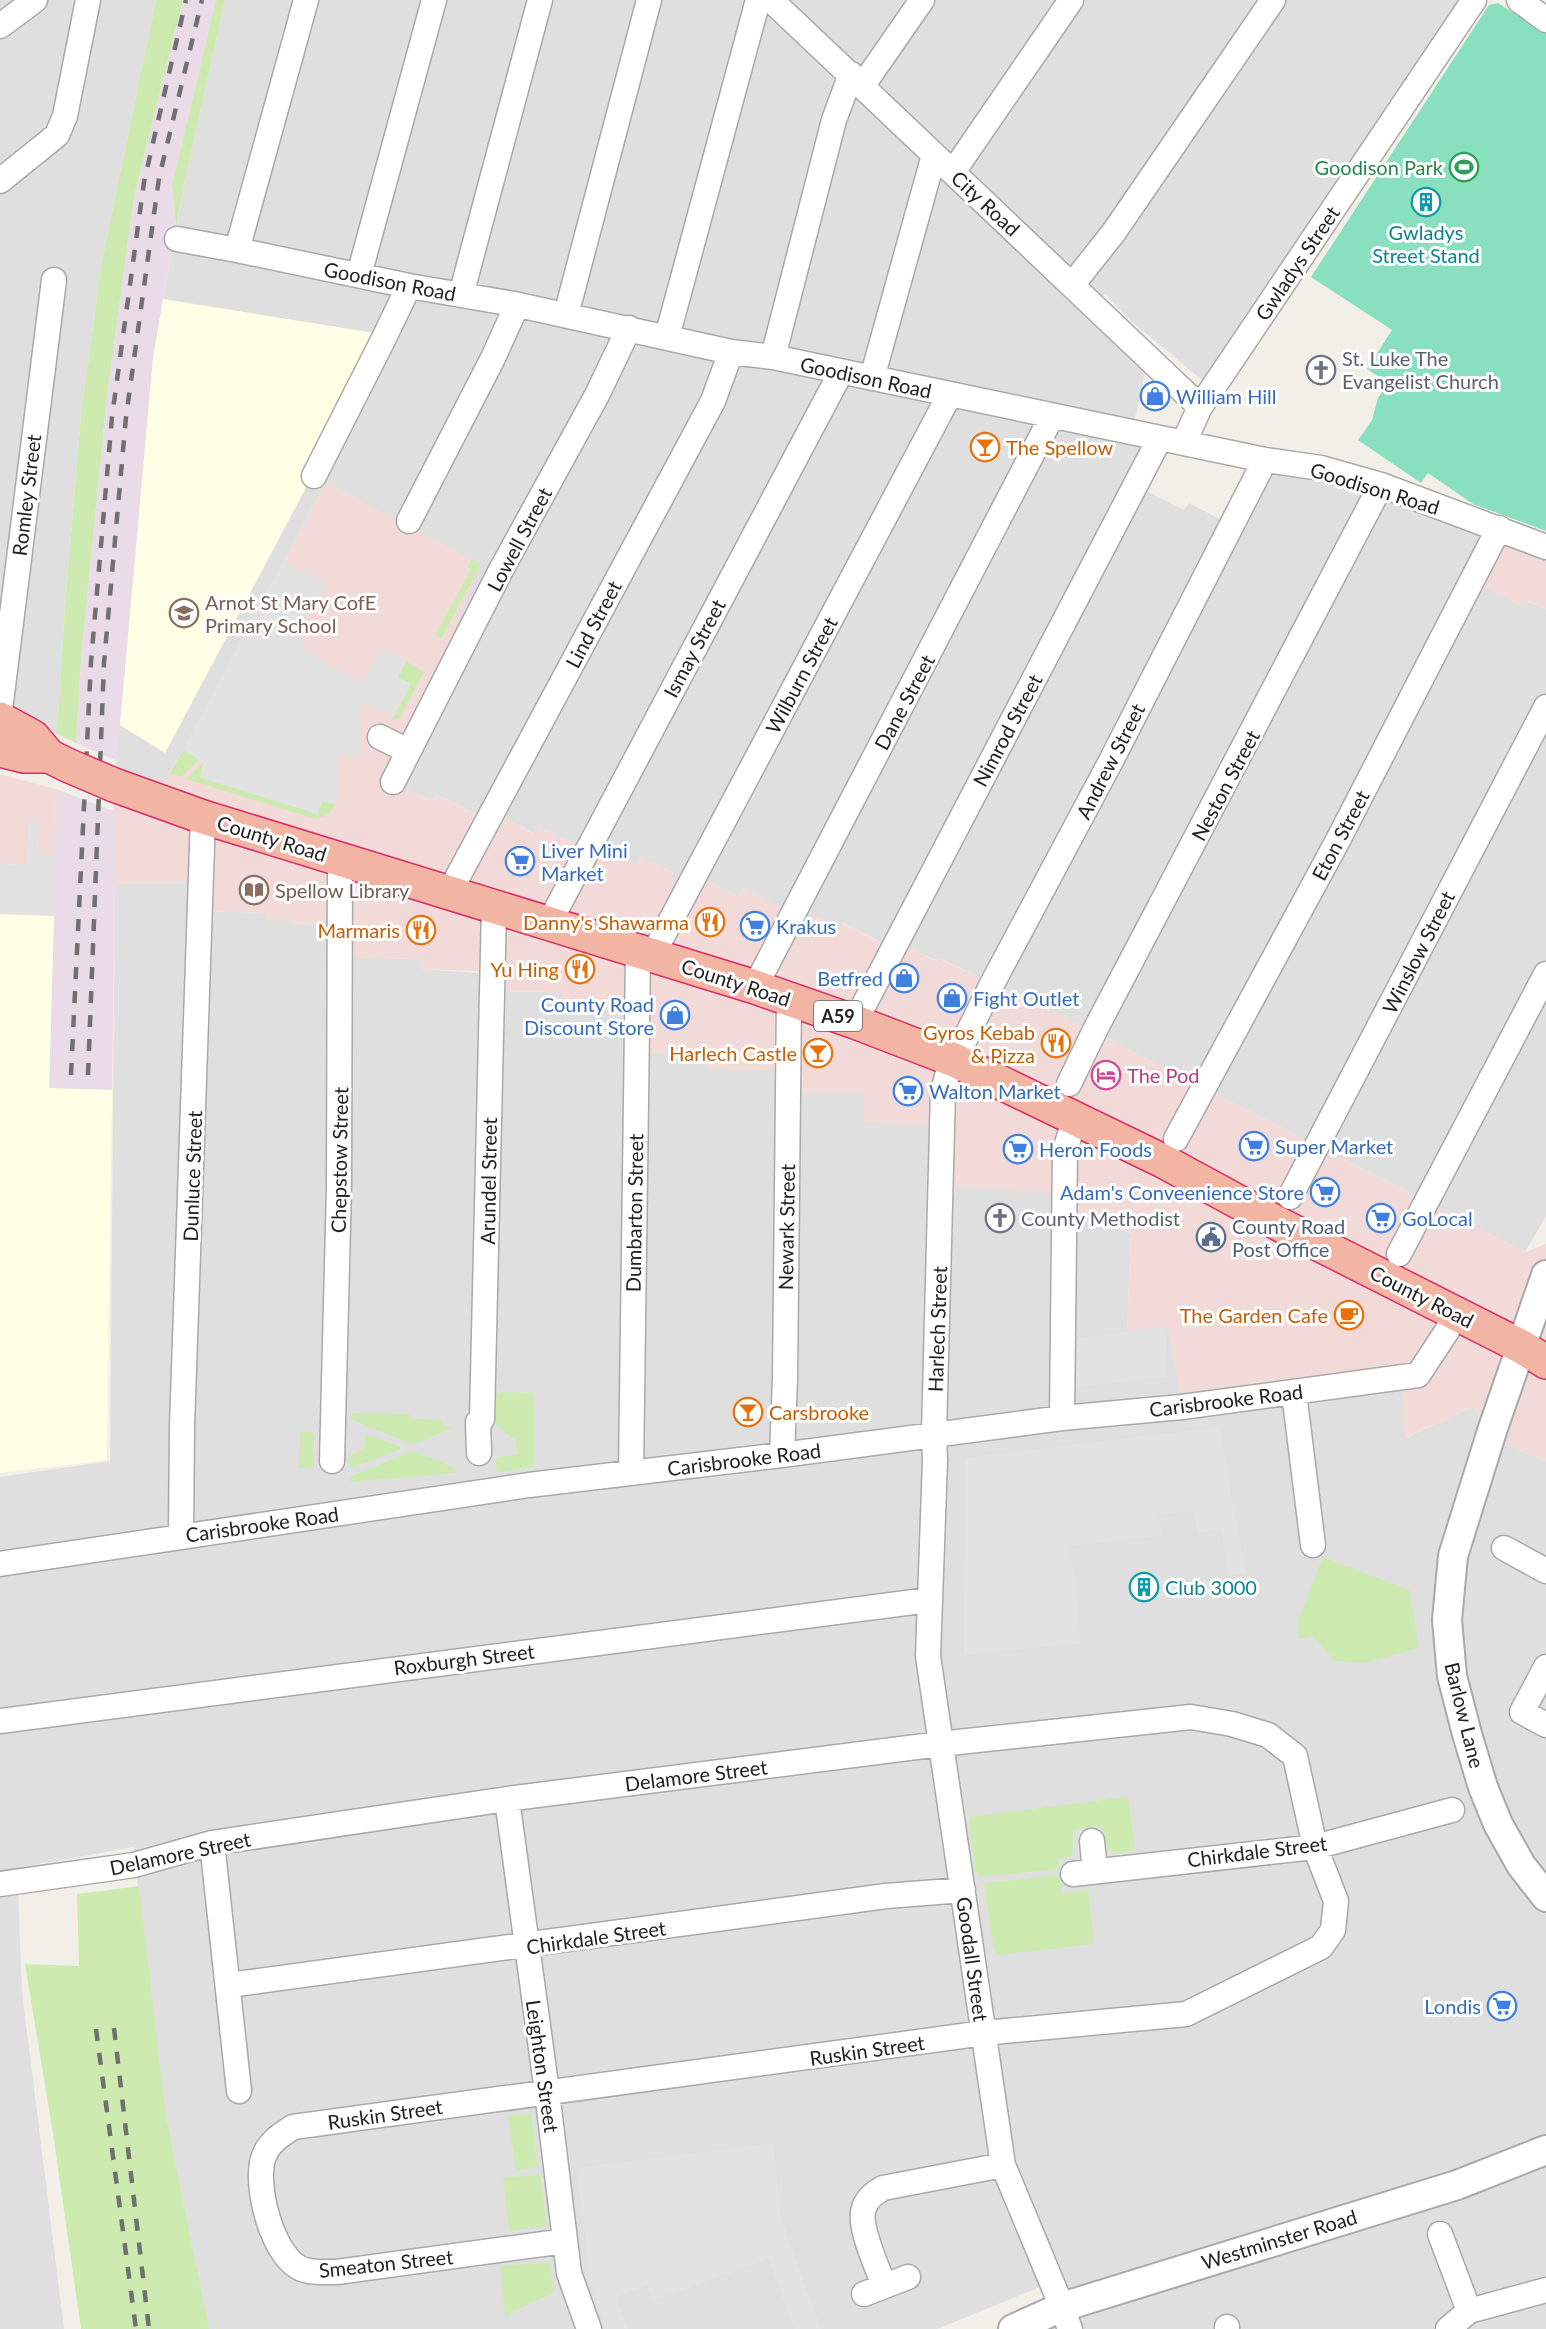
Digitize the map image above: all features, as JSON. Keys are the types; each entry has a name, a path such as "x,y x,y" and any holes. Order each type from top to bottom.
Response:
{"highway":[{"name":"County Road","path":"0,719 33,737 58,760"},
{"name":"County Road","path":"0,750 24,756 58,760 114,785 203,817 755,987 954,1060 1163,1161 1277,1223 1534,1354"}],"street":[{"path":"0,26 35,0"},
{"path":"0,181 57,135 65,116 88,0"},
{"path":"237,250 306,0"},
{"path":"359,275 434,0"},
{"path":"461,295 540,0"},
{"path":"566,315 650,0"},
{"path":"667,336 758,0"},
{"name":"City Road","path":"771,0 1200,407"},
{"path":"772,357 834,120 857,80 922,0"},
{"path":"953,172 1071,0"},
{"path":"1072,285 1114,232 1273,0"},
{"name":"Gwladys Street","path":"1184,442 1200,407 1474,0"},
{"path":"1519,0 1546,20"},
{"path":"872,378 934,155"},
{"name":"Goodison Road","path":"177,239 409,286 517,305 667,336 731,352 772,357 1276,462 1322,468 1381,485 1546,547"},
{"name":"Romley Street","path":"0,710 54,280"},
{"path":"314,476 409,286"},
{"path":"409,521 493,358 517,305"},
{"name":"Lowell Street","path":"393,782 501,570 597,395 629,328"},
{"name":"Lind Street","path":"449,893 713,401 731,352"},
{"name":"Ismay Street","path":"548,925 841,372"},
{"name":"Wilburn Street","path":"645,954 950,394"},
{"name":"Dane Street","path":"755,987 1052,416"},
{"name":"Nimrod Street","path":"855,1022 1160,438"},
{"name":"Andrew Street","path":"954,1060 1276,462"},
{"name":"Neston Street","path":"1069,1084 1095,1030 1381,485"},
{"name":"Eton Street","path":"1176,1138 1337,842 1498,528"},
{"name":"Winslow Street","path":"1290,1197 1546,707"},
{"path":"380,737 408,751"},
{"name":"Dunluce Street","path":"181,1536 182,1427 203,817"},
{"name":"Chepstow Street","path":"332,1461 339,1187 340,859"},
{"name":"Arundel Street","path":"479,1453 478,1422 482,1419 494,908"},
{"name":"Dumbarton Street","path":"631,1473 645,954"},
{"path":"1399,1254 1546,974"},
{"name":"Newark Street","path":"782,1455 789,999"},
{"name":"Harlech Street","path":"929,1600 935,1461 942,1107 947,1076 954,1060"},
{"path":"1062,1418 1065,1150 1075,1118"},
{"name":"Barlow Lane","path":"1546,1275 1534,1354 1492,1431 1453,1556 1447,1620 1452,1676 1483,1786 1498,1824 1521,1865 1546,1897"},
{"name":"Carisbrooke Road","path":"0,1564 529,1485 782,1455 934,1433 1185,1407 1418,1375 1447,1331 1454,1313"},
{"path":"1294,1393 1312,1545"},
{"path":"1504,1548 1546,1571"},
{"name":"Roxburgh Street","path":"0,1721 929,1600"},
{"name":"Goodall Street","path":"929,1600 928,1656 1003,2165 1066,2318"},
{"path":"1546,1667 1522,1712 1546,1725"},
{"name":"Delamore Street","path":"0,1884 134,1865 212,1843 507,1799 940,1744 1191,1717 1232,1724 1268,1735 1295,1756 1315,1847"},
{"name":"Leighton Street","path":"507,1799 569,2273 589,2329"},
{"name":"Chirkdale Street","path":"1092,1841 1084,1872 1315,1847 1452,1810"},
{"path":"212,1843 239,2091"},
{"name":"Ruskin Street","path":"293,2127 984,2033 1186,2014 1321,1947 1333,1930 1336,1901 1315,1847"},
{"name":"Chirkdale Street","path":"229,1985 886,1896 963,1890"},
{"name":"Smeaton Street","path":"293,2127 273,2140 263,2157 261,2179 275,2241 286,2259 304,2270 337,2272 565,2241"},
{"name":"Westminster Road","path":"1013,2329 1066,2318 1457,2185 1546,2150"},
{"path":"908,2277 874,2290 863,2225 863,2209 871,2196 883,2188 1003,2165"},
{"path":"1440,2234 1469,2312"},
{"path":"1448,2329 1469,2312 1546,2290"}],"shaded area":[{"path":"0,0 156,0 102,261 81,415 57,734 33,737 0,719"},
{"path":"183,0 216,0 172,185 176,228 153,358 117,761 76,743 81,660 107,396 134,197"},
{"path":"225,0 1458,0 1222,356 1202,380 1130,320 1105,294 1087,314 1146,366 1132,432 1160,438 1136,486 1184,510 1189,503 1231,525 1265,460 1499,528 1523,607 1527,601 1546,609 1546,1216 1525,1252 1077,1023 941,959 939,962 896,941 892,948 843,923 839,928 797,907 793,914 743,888 738,896 696,875 692,882 641,857 636,866 592,843 587,850 539,826 535,834 493,812 489,820 437,795 433,801 393,782 326,482 166,778 156,802 114,785 153,358 184,184"},
{"name":"Arnot St Mary CofE Primary School","path":"163,299 387,335 165,753 120,725 153,358"},
{"path":"326,482 481,564 393,782 433,801 437,795 488,820 493,812 534,834 539,826 587,850 592,843 636,866 641,857 692,882 696,875 738,896 743,888 793,914 797,907 839,928 842,923 891,948 896,941 1077,1023 1525,1252 1546,1244 1546,1461 1504,1444 1473,1407 1406,1437 1401,1378 1182,1407 1167,1327 1127,1331 1131,1234 1095,1212 1073,1214 1065,1194 947,1186 947,1128 864,1122 864,1094 803,1094 802,1070 708,1069 708,1054 636,1052 637,1010 562,1009 562,992 492,991 492,973 420,969 419,959 341,957 340,925 266,920 265,913 200,911 200,882 115,883 114,785 156,801 166,778"},
{"path":"1499,528 1546,547 1546,609 1528,601 1523,607 1472,581"},
{"path":"284,561 326,583 312,610 302,620 299,631 304,651 359,681 365,679 380,649 406,661 398,677 411,684 394,716 367,703 360,708 361,756 337,757 335,804 322,801 318,814 199,777 204,762 183,750"},
{"path":"0,774 56,789 55,855 37,854 39,822 29,821 27,865 0,864"},
{"path":"56,789 116,812 112,1090 49,1089"},
{"path":"29,821 39,821 37,854 55,855 54,916 0,914 0,864 27,865"},
{"path":"201,882 200,911 266,913 266,920 291,920 291,923 315,925 341,924 341,957 420,959 420,969 493,974 493,991 563,992 562,1009 637,1010 636,1052 708,1054 708,1069 802,1070 803,1094 864,1094 948,1128 1131,1234 1127,1331 1167,1327 1401,1378 1407,1437 1473,1407 1504,1444 1546,1461 1546,2329 1013,2329 1062,2306 1003,2165 924,1589 992,2163 1000,2190 1040,2287 937,2329 204,2329 160,2122 134,1847 17,1868 22,1992 64,2329 0,2329 0,1477 110,1461 115,883"},
{"path":"0,914 54,916 49,1088 112,1090 107,1460 0,1473"},
{"path":"1167,1327 1166,1377 1077,1387 1078,1338"},
{"path":"1219,1427 1246,1574 1229,1576 1221,1530 1197,1532 1195,1511 1159,1515 1161,1536 1070,1546 1081,1643 964,1655 965,1458"},
{"path":"774,2143 780,2216 821,2329 794,2329 769,2259 653,2301 647,2286 616,2297 628,2329 607,2329 593,2295 576,2168"}],"green space":[{"path":"156,0 183,0 134,197 107,396 81,660 76,743 57,734 81,415 102,261"},
{"path":"216,0 225,0 176,228 172,185"},
{"name":"Goodison Park","path":"1498,3 1546,33 1546,531 1473,504 1428,473 1421,483 1358,440 1372,420 1378,398 1388,383 1367,369 1392,330 1311,277 1489,5"},
{"path":"472,559 481,564 441,639 435,636 471,569 467,567"},
{"path":"406,661 424,672 399,719 392,720 410,684 397,677"},
{"path":"183,750 199,759 181,777 170,774"},
{"path":"204,762 200,777 317,814 322,801 335,804 326,816 312,818 186,779"},
{"path":"502,1392 534,1393 533,1467 497,1473 495,1458 517,1454 516,1439 502,1430 496,1421 495,1394"},
{"path":"350,1413 409,1414 410,1418 442,1420 443,1426 453,1427 413,1445 351,1419"},
{"path":"300,1432 314,1432 313,1468 299,1468"},
{"path":"365,1434 404,1448 351,1468 349,1458 364,1450"},
{"path":"413,1451 455,1468 456,1473 351,1482 350,1478 356,1474"},
{"path":"1323,1557 1409,1590 1419,1648 1364,1663 1335,1661 1312,1636 1298,1639 1299,1618"},
{"path":"1128,1797 1135,1850 1114,1854 1106,1847 1103,1826 1073,1830 1073,1851 1070,1857 1058,1859 1059,1869 981,1877 975,1871 969,1817"},
{"path":"1060,1875 1062,1894 1088,1890 1094,1944 999,1955 994,1950 984,1883"},
{"path":"139,1886 166,2117 209,2329 81,2329 52,2127 25,1964 79,1966 77,1894"},
{"path":"531,2114 538,2167 516,2170 508,2116"},
{"path":"540,2174 547,2226 509,2231 503,2178"},
{"path":"550,2262 554,2292 505,2316 500,2266"}],"railway":[{"path":"71,1075 91,662 112,417 144,182 186,0"},
{"path":"88,1075 104,663 126,417 159,178 202,0"},
{"path":"114,2028 149,2329"},
{"path":"96,2029 136,2329"}],"place":[{"name":"Goodison Park","path":"1464,167"},
{"name":"Gwladys Street Stand","path":"1426,202"},
{"name":"St. Luke The Evangelist Church","path":"1321,370"},
{"name":"William Hill","path":"1155,396"},
{"name":"The Spellow","path":"985,447"},
{"name":"Arnot St Mary CofE Primary School","path":"184,613"},
{"name":"Liver Mini Market","path":"520,861"},
{"name":"Spellow Library","path":"254,890"},
{"name":"Danny's Shawarma","path":"710,922"},
{"name":"Krakus","path":"755,926"},
{"name":"Marmaris","path":"421,930"},
{"name":"Yu Hing","path":"580,969"},
{"name":"Betfred","path":"904,978"},
{"name":"Fight Outlet","path":"952,998"},
{"name":"County Road Discount Store","path":"675,1015"},
{"name":"Gyros Kebab & Pizza","path":"1056,1043"},
{"name":"Harlech Castle","path":"818,1053"},
{"name":"The Pod","path":"1106,1075"},
{"name":"Walton Market","path":"908,1091"},
{"name":"Super Market","path":"1254,1146"},
{"name":"Heron Foods","path":"1018,1149"},
{"name":"Adam's Conveenience Store","path":"1325,1192"},
{"name":"County Methodist","path":"1000,1218"},
{"name":"GoLocal","path":"1381,1218"},
{"name":"County Road Post Office","path":"1211,1237"},
{"name":"The Garden Cafe","path":"1349,1315"},
{"name":"Carsbrooke","path":"748,1412"},
{"name":"Club 3000","path":"1144,1587"},
{"name":"Londis","path":"1502,2006"}]}
